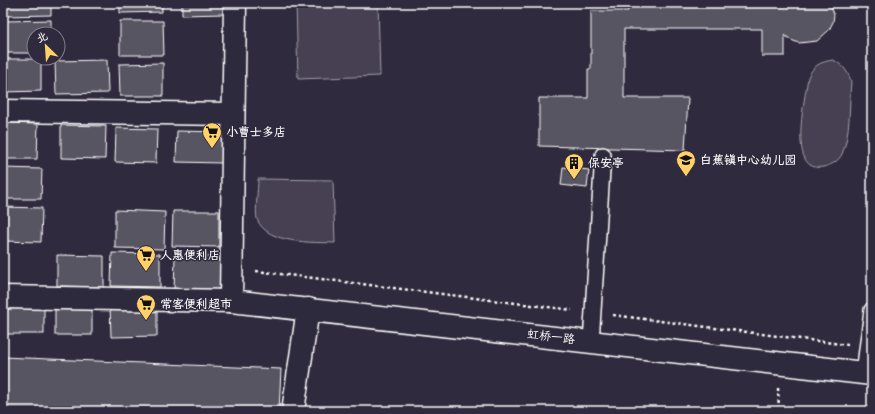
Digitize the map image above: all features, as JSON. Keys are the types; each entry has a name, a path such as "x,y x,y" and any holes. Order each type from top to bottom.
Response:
{"street":[{"path":"231,302 235,3"},
{"path":"3,111 233,114"},
{"name":"虹桥一路","path":"3,297 231,302 308,309 868,373"},
{"path":"293,411 308,309"}],"lane":[{"path":"591,342 603,155"},
{"path":"868,373 867,347 872,310"}],"path":[{"path":"231,268 867,347"}],"shaded area":[{"path":"296,3 378,3 380,76 298,79"},
{"path":"833,60 844,68 851,81 847,137 841,157 837,161 823,167 812,166 805,158 801,146 802,115 808,77 818,65"},
{"path":"258,179 333,180 335,243 304,242 281,238 270,234 262,227 256,215"}],"building":[{"path":"5,3 51,3 51,15 5,16"},
{"path":"120,3 162,3 162,12 120,13"},
{"path":"182,3 224,3 224,14 182,15"},
{"path":"628,3 830,3 834,14 833,22 829,30 817,41 799,43 791,40 785,35 785,56 762,56 762,29 624,29 624,98 688,98 685,150 539,146 539,98 588,98 588,69 591,69 591,11 628,11"},
{"path":"51,20 51,26 26,26 26,53 5,53 5,21"},
{"path":"120,21 163,21 164,55 120,55"},
{"path":"3,59 26,59 26,66 41,66 41,91 3,92"},
{"path":"107,60 108,93 56,94 55,66 66,66 66,61"},
{"path":"163,63 163,96 120,96 119,64"},
{"path":"3,123 38,124 37,159 3,159"},
{"path":"61,125 106,126 105,159 61,158"},
{"path":"116,128 157,129 156,163 115,162"},
{"path":"177,131 224,132 223,163 176,162"},
{"name":"保安亭","path":"563,167 589,170 587,188 561,185"},
{"path":"3,168 42,169 41,199 3,199"},
{"path":"3,207 42,208 41,242 3,241"},
{"path":"115,210 165,212 164,249 115,248"},
{"path":"173,211 219,211 219,247 172,246"},
{"path":"112,253 160,254 160,287 111,286"},
{"path":"57,255 104,256 104,287 57,286"},
{"path":"175,256 223,257 222,292 174,291"},
{"path":"3,303 44,303 44,334 3,334"},
{"path":"55,304 92,304 92,335 55,335"},
{"path":"110,305 157,305 157,336 111,337"},
{"path":"3,357 281,369 279,411 3,411"}],"place":[{"name":"小曹士多店","path":"212,149"},
{"name":"白蕉镇中心幼儿园","path":"686,177"},
{"name":"保安亭","path":"574,180"},
{"name":"人惠便利店","path":"146,272"},
{"name":"常客便利超市","path":"146,321"}]}
